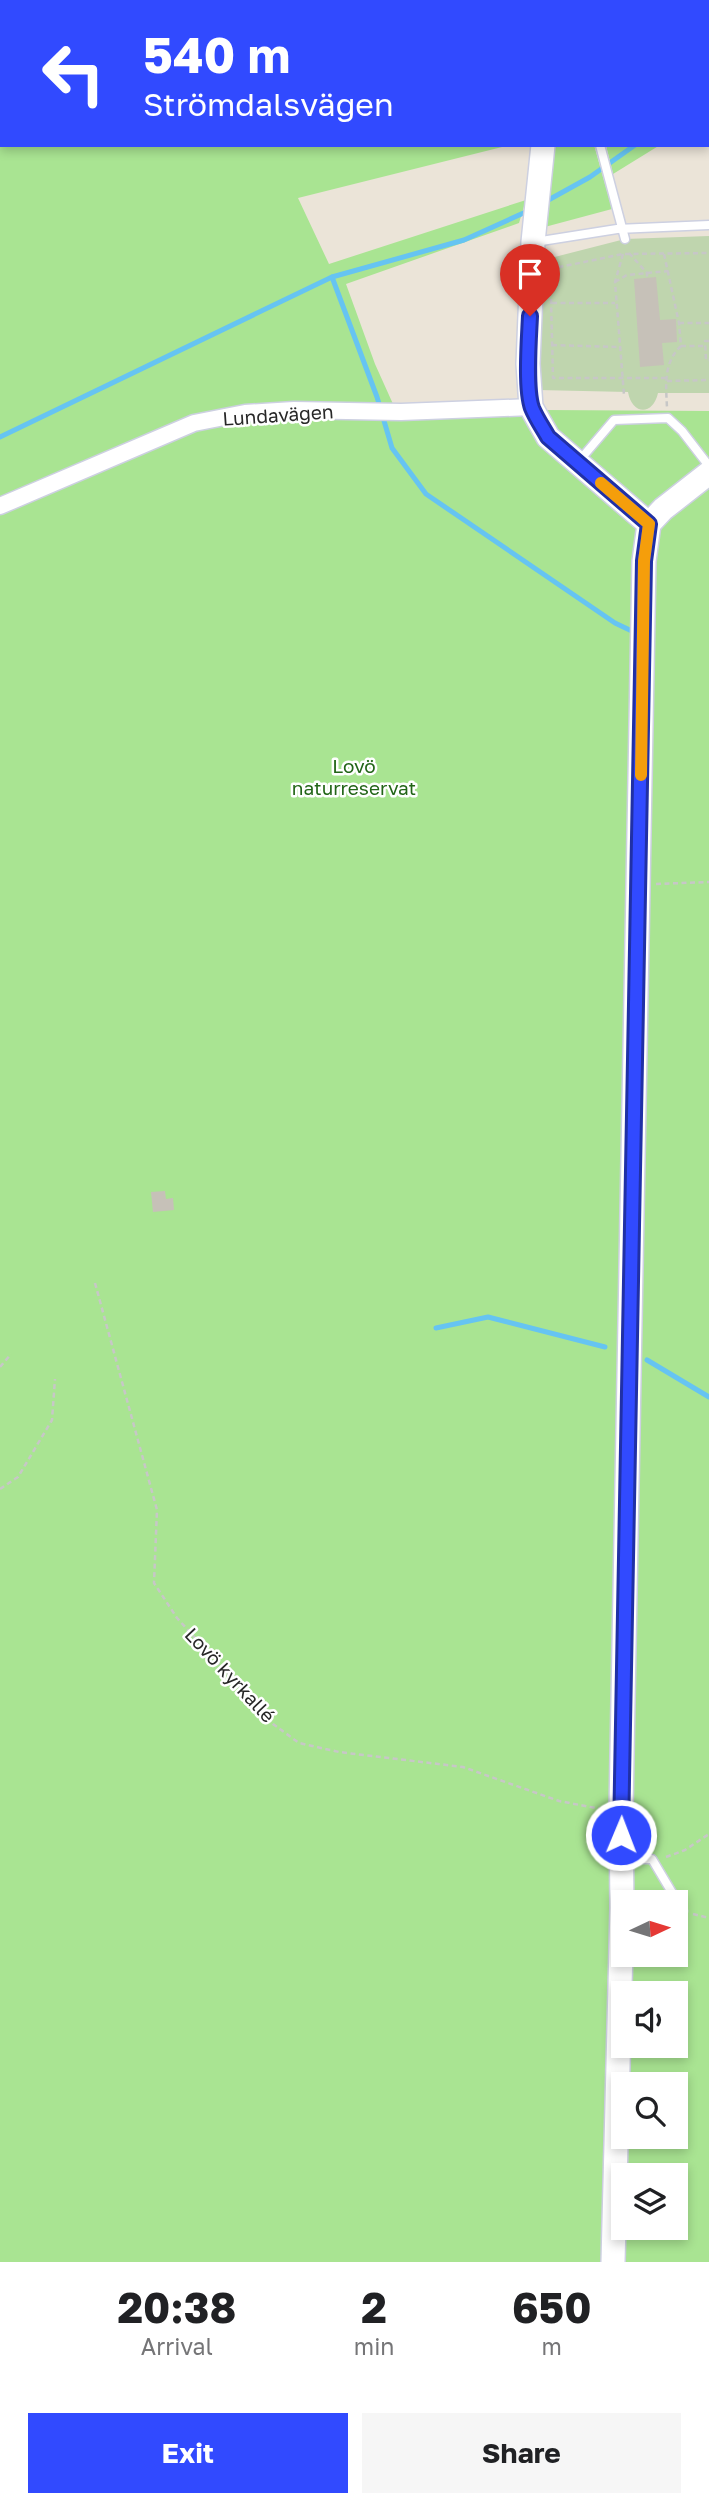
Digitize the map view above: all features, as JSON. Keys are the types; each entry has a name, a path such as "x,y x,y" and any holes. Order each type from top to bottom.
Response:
{"street":[{"path":"543,147 533,242 528,365 531,407 548,437 649,524"},
{"name":"Lundavägen","path":"0,506 194,423 245,413 294,410 401,412 531,407"},
{"path":"613,2262 622,1908 621,1810 644,561 649,524 709,473"}],"lane":[{"path":"601,149 625,239"},
{"path":"533,242 622,228 709,225"},
{"path":"577,463 614,420 668,418 682,431 709,466"},
{"path":"621,1859 652,1859 670,1890"}],"path":[{"path":"625,239 629,253 647,276"},
{"path":"549,269 629,253 709,253"},
{"path":"623,254 615,282 624,396"},
{"path":"664,254 679,323 681,346 667,366 668,418"},
{"path":"615,282 627,275 647,276 668,271"},
{"path":"551,292 553,378 709,380"},
{"path":"552,303 617,303"},
{"path":"679,323 709,323"},
{"path":"709,341 705,341 706,360 709,360"},
{"path":"552,345 620,347"},
{"path":"681,346 705,346"},
{"path":"639,885 709,882"},
{"name":"Lovö kyrkallé","path":"95,1283 157,1510 154,1583 177,1618 273,1724 299,1743 339,1752 463,1767 559,1801 621,1810"},
{"path":"0,1367 11,1354"},
{"path":"0,1489 19,1477 52,1420 55,1380"},
{"path":"652,1859 670,1856 709,1834"}],"green space":[{"name":"Lovö naturreservat","path":"0,147 502,147 298,198 329,264 526,200 519,223 346,284 375,364 393,404 544,410 709,411 709,2262 0,2262"},
{"path":"549,147 595,147 612,209 541,228"},
{"path":"606,147 657,147 613,174"},
{"path":"709,236 709,393 658,393 652,406 643,410 634,405 628,392 538,390 539,261 625,239"}],"building":[{"path":"656,277 660,320 676,319 677,342 662,343 664,365 640,367 634,279"},
{"path":"165,1191 166,1199 173,1198 174,1210 153,1212 151,1192"}],"waterway":[{"path":"543,203 590,177 632,147"},
{"path":"0,437 332,277 464,240 528,211"},
{"path":"332,277 377,397 392,448 426,494 615,623 636,633"},
{"path":"436,1328 488,1317 605,1347"},
{"path":"647,1360 709,1397"}],"slow traffic":[{"path":"601,483 649,524 644,561 641,775"}],"route":[{"path":"530,316 528,365 531,407 548,437 649,524 644,561 621,1835"}]}
